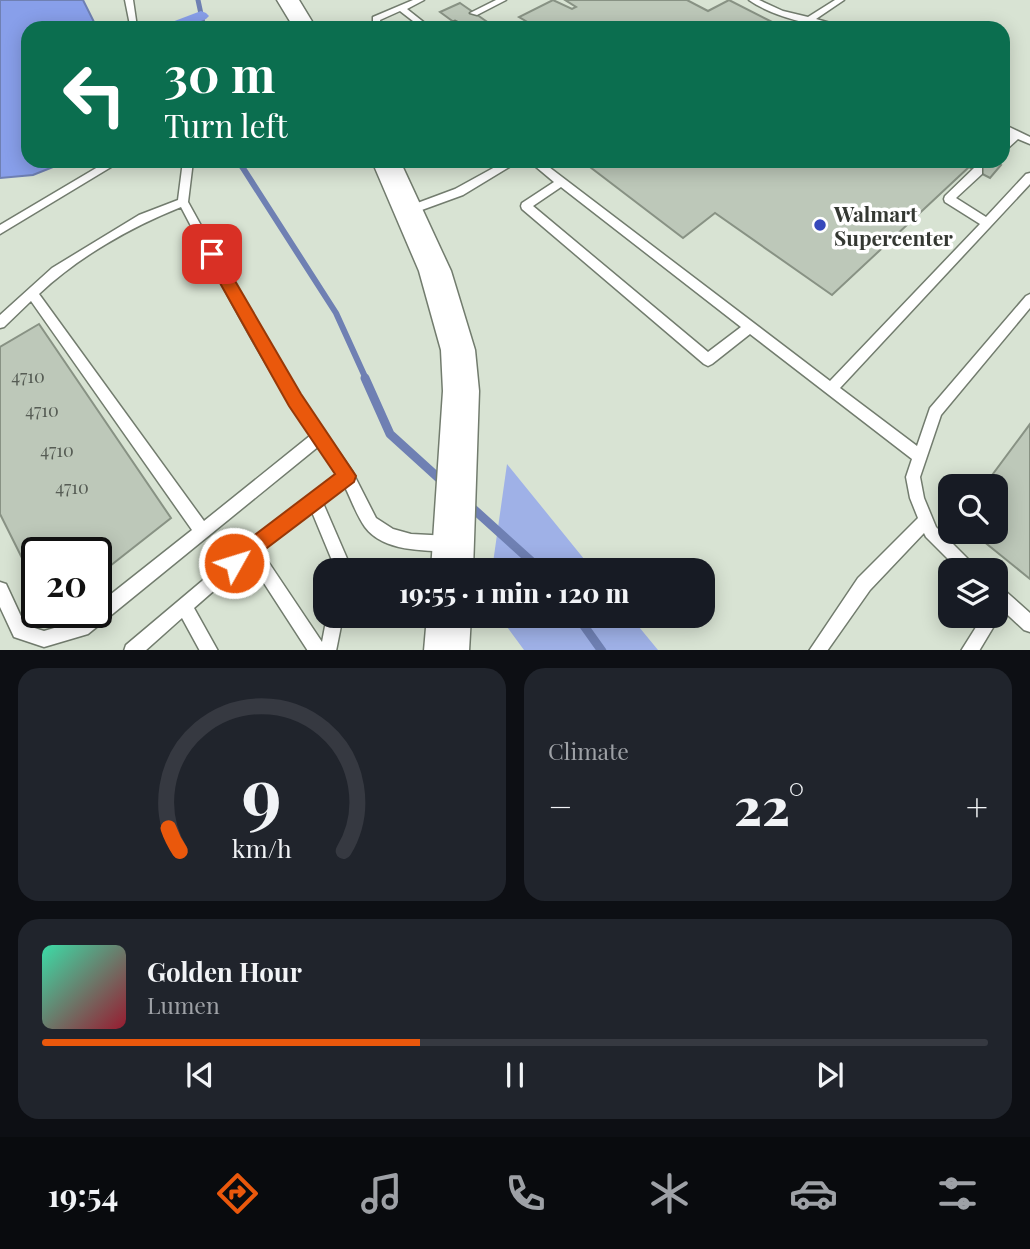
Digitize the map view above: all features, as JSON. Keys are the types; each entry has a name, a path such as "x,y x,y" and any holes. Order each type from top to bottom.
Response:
{"street":[{"path":"293,1 302,21"},
{"path":"389,168 435,271 458,350 461,404 453,542"},
{"path":"446,650 448,628"}],"lane":[{"path":"129,0 133,21"},
{"path":"376,21 420,0"},
{"path":"474,13 502,0"},
{"path":"753,0 780,13 818,21"},
{"path":"811,19 839,0"},
{"path":"401,8 418,21"},
{"path":"1010,130 1030,141"},
{"path":"1010,141 1017,134"},
{"path":"0,230 104,168"},
{"path":"188,168 181,190 183,202 254,331 295,400 347,476 371,523 389,536 411,542 453,542"},
{"path":"408,211 470,187 502,168"},
{"path":"543,168 920,457"},
{"path":"978,171 949,200 987,223"},
{"path":"831,389 1030,177"},
{"path":"562,182 526,206 708,360 750,327"},
{"path":"0,323 56,271 143,218 183,202"},
{"path":"33,294 201,530"},
{"path":"957,558 931,532 913,477 935,412 1030,299"},
{"path":"0,590 20,631 44,639 82,628 321,436"},
{"path":"132,650 251,549 347,476"},
{"path":"315,501 340,558"},
{"path":"817,650 864,584 926,520"},
{"path":"251,549 318,650"},
{"path":"184,606 210,650"},
{"path":"1008,609 1030,624"},
{"path":"328,650 333,628"},
{"path":"969,650 984,628"}],"shaded area":[{"path":"0,0 83,0 94,21 21,21 21,168 50,168 33,175 0,178"},
{"path":"507,464 583,558 494,558"},
{"path":"508,628 640,628 658,650 524,650"}],"building":[{"path":"553,0 572,9 576,7 565,0 687,0 708,11 729,0 770,21 526,21 519,17"},
{"path":"460,3 486,21 452,21 440,12"},
{"name":"Walmart Supercenter","path":"591,168 968,168 832,295 715,213 683,238"},
{"name":"Walmart Supercenter","path":"971,168 998,168 990,178"},
{"path":"39,324 171,518 112,564 112,537 21,537 21,556 0,514 0,347"},
{"path":"1030,424 1030,579 1008,561 1008,558 1004,558 987,544 1008,544 1008,474 993,474"}],"waterway":[{"path":"198,0 202,21"},
{"path":"188,21 201,16"},
{"path":"243,168 336,313 366,379"},
{"path":"365,378 390,434 444,483"},
{"path":"469,505 528,558"},
{"path":"586,628 601,650"}],"place":[{"name":"Walmart Supercenter","path":"820,225"}],"route":[{"path":"212,254 295,400 347,476 234,563"}]}
